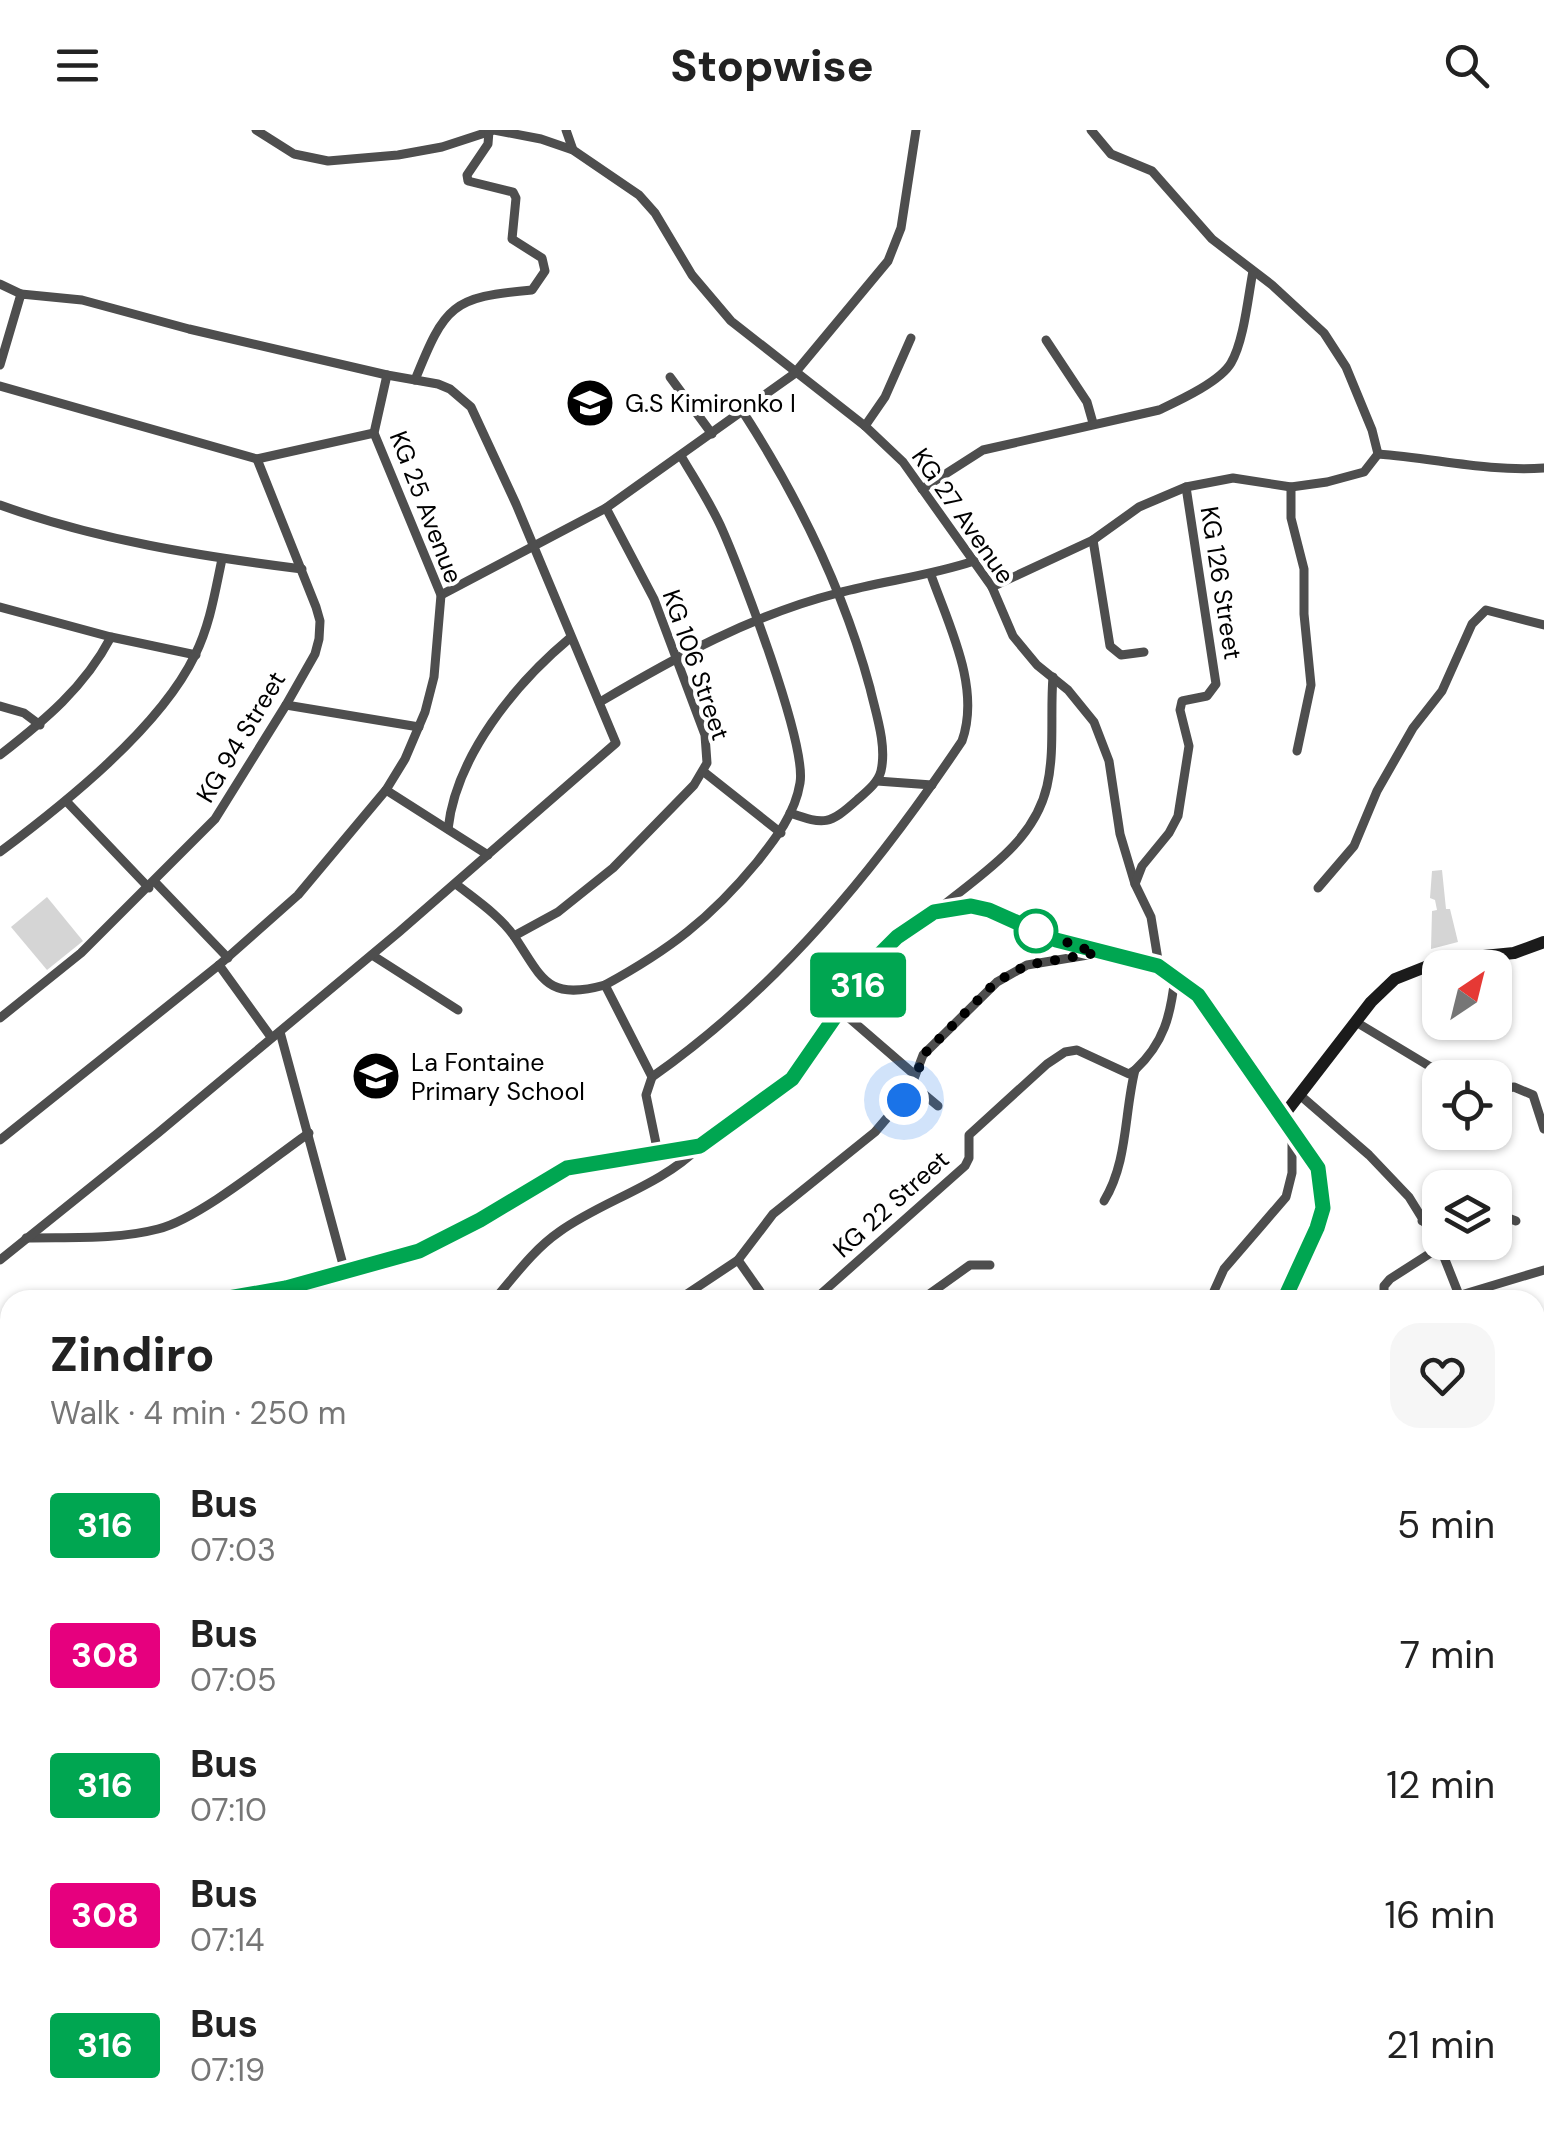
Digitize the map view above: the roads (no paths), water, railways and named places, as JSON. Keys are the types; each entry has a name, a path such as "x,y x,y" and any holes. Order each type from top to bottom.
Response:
{"main road":[{"path":"263,1290 400,1258 446,1239 552,1174 577,1165 700,1146 792,1079 875,959 916,922 954,907 989,910 1056,940 1158,966 1198,995 1318,1168 1323,1208 1289,1290"},
{"path":"1287,1122 1300,1096 1382,988 1444,960 1514,953 1544,942"}],"street":[{"path":"256,130 294,154 328,161 442,147 492,130"},
{"path":"415,380 434,335 457,305 497,291 532,290 545,272 542,258 512,240 516,198 513,192 468,181 467,175 488,144 492,130"},
{"name":"KG 27 Avenue","path":"492,130 573,150 648,203 710,301 794,374 865,426 903,462 992,587 1013,636 1037,665 1086,710 1100,735 1109,761 1120,834 1151,917 1158,966"},
{"path":"566,130 573,150"},
{"path":"440,595 606,508 794,374 888,261 897,244 916,130"},
{"path":"1091,130 1111,154 1152,171 1212,240 1290,300 1332,342 1378,454"},
{"path":"922,489 983,450 1159,410 1182,400 1226,370 1237,346 1253,272"},
{"path":"0,284 21,294 82,300 189,329 450,389 471,408 616,743 456,884 0,1260"},
{"path":"0,365 21,294"},
{"path":"865,426 885,397 910,338"},
{"path":"1046,340 1087,402 1093,423"},
{"name":"KG 25 Avenue","path":"0,1140 223,962 298,895 386,790 406,760 434,677 440,595 374,433 387,375"},
{"path":"670,378 712,434"},
{"path":"0,386 256,458 374,433"},
{"path":"743,412 802,509 840,592 863,663 882,756 877,781 837,818 827,822 790,813"},
{"path":"1378,454 1463,467 1544,468"},
{"path":"992,587 1093,540 1139,507 1186,487 1233,478 1291,487 1357,476 1371,466 1378,454"},
{"path":"456,884 514,936 532,968 548,984 571,992 604,985 640,966 703,921 728,898 781,832 801,779 794,736 722,528 681,456"},
{"name":"KG 94 Street","path":"0,1018 80,953 192,845 233,795 320,639 320,621 302,570 256,458"},
{"name":"KG 126 Street","path":"1136,884 1142,866 1178,816 1189,746 1180,710 1182,701 1211,694 1216,684 1186,487"},
{"path":"1291,487 1290,518 1304,569 1304,614 1311,671 1309,707 1297,751"},
{"path":"0,505 72,528 222,559 302,570"},
{"name":"KG 106 Street","path":"514,936 588,890 648,832 704,772 708,762 705,736 654,599 606,508"},
{"path":"1093,540 1110,646 1121,655 1144,652"},
{"path":"0,852 68,802 159,707 196,655 210,616 222,559"},
{"path":"600,702 675,657 756,618 840,592 931,576 974,562"},
{"path":"658,1153 646,1095 652,1077 725,1023 772,980 880,855 962,741 968,703 964,677 931,576"},
{"path":"0,607 196,655"},
{"path":"1318,888 1354,846 1378,791 1413,728 1442,691 1472,624 1486,610 1544,625"},
{"path":"0,755 40,725 80,685 110,637"},
{"path":"448,830 456,786 492,725 529,673 570,638"},
{"path":"934,912 1018,843 1038,815 1049,776 1053,676"},
{"path":"286,705 419,727"},
{"path":"0,706 24,713 40,725"},
{"path":"704,772 781,832"},
{"path":"877,781 932,785"},
{"path":"386,790 488,855"},
{"path":"68,802 223,962 275,1034 309,1133 345,1272"},
{"path":"693,1290 738,1260 773,1214 875,1132 914,1080 924,1054 996,982 1027,965 1096,953"},
{"path":"372,954 458,1010"},
{"path":"1104,1201 1114,1184 1121,1157 1134,1070 1162,1038 1171,1013 1176,976"},
{"path":"604,985 652,1077"},
{"path":"841,1011 938,1106"},
{"path":"1356,1022 1422,1062"},
{"name":"KG 22 Street","path":"825,1290 965,1166 970,1158 969,1135 1056,1057 1077,1050 1118,1071 1128,1074 1134,1070"},
{"path":"1512,1087 1533,1095 1544,1129"},
{"path":"1300,1096 1389,1175 1409,1197 1422,1221"},
{"path":"1214,1290 1224,1268 1286,1198 1292,1173 1287,1122"},
{"path":"26,1238 115,1236 161,1229 208,1203 309,1133"},
{"path":"503,1290 561,1230 679,1164 700,1146"},
{"path":"1512,1219 1516,1221"},
{"path":"1384,1290 1390,1279 1422,1259"},
{"path":"738,1260 759,1290"},
{"path":"1445,1260 1458,1290"},
{"path":"935,1290 970,1265 990,1265"},
{"path":"1485,1290 1544,1270"}],"place":[{"name":"G.S Kimironko I","path":"590,403"},
{"name":"La Fontaine Primary School","path":"376,1076"}]}
